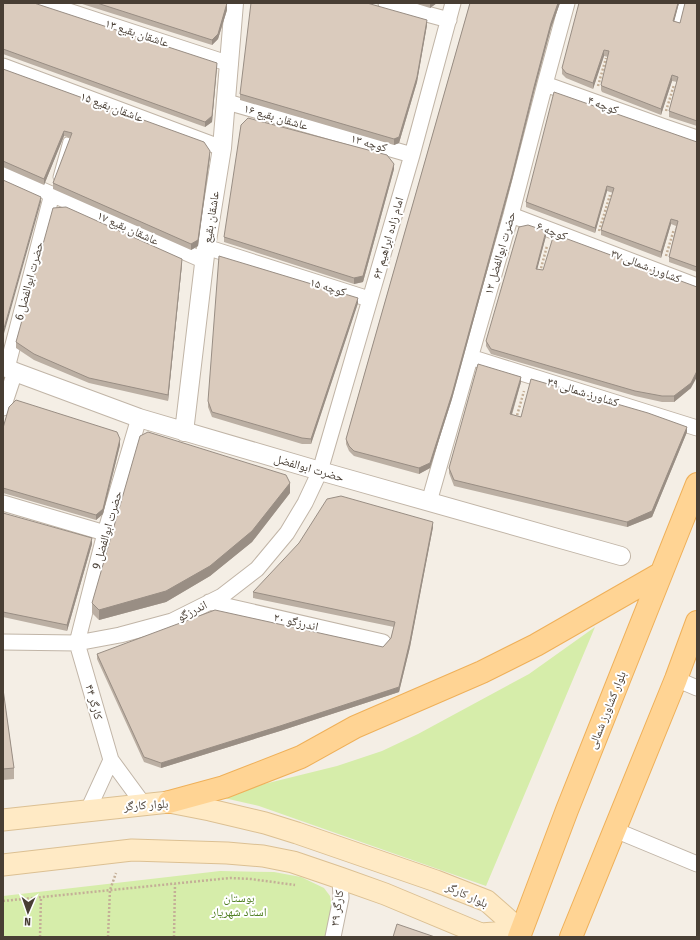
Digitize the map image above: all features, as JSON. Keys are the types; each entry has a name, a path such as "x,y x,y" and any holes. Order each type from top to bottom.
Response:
{"main road":[{"name":"بلوار کشاورز شمالی","path":"526,935 567,810 697,484"},
{"path":"169,802 224,787 302,757 355,727 482,672 536,645 660,574"},
{"path":"571,937 676,679 697,622"},
{"name":"بلوار کارگر","path":"3,820 169,802 210,810 271,825 337,846 436,881 487,901 526,935"},
{"path":"3,865 132,850 227,853 263,856 293,862 340,878 399,900 481,934 526,935"}],"street":[{"name":"عاشقان بقیع ۱۳","path":"44,3 230,64"},
{"name":"عاشقان بقیع","path":"184,432 205,254 222,148 234,3"},
{"path":"386,3 449,20"},
{"name":"امام زاده ابراهیم ۶۳","path":"320,472 412,155 453,3"},
{"name":"حضرت ابوالفضل ۱۲","path":"429,502 511,215 544,84 567,3"},
{"path":"677,26 684,3"},
{"name":"عاشقان بقیع ۱۵","path":"3,66 222,148"},
{"name":"کوچه ۴","path":"544,84 697,138"},
{"name":"عاشقان بقیع ۱۶","path":"227,102 326,130"},
{"name":"کوچه ۱۳","path":"326,130 412,155"},
{"name":"عاشقان بقیع ۱۷","path":"3,173 52,194 205,254 287,274"},
{"name":"حضرت ابوالفضل 6","path":"3,408 8,369 52,194"},
{"name":"کوچه ۶","path":"511,215 594,247"},
{"name":"کشاورز شمالی ۳۷","path":"594,247 697,286"},
{"name":"کوچه ۱۵","path":"287,274 370,300"},
{"name":"کشاورز شمالی ۳۹","path":"470,357 697,428"},
{"name":"حضرت ابوالفضل","path":"8,369 139,418 184,432 320,472 621,556"},
{"name":"حضرت ابوالفضل 9","path":"77,643 105,533 139,418"},
{"name":"اندرزگو","path":"3,642 77,643 120,635 172,622 222,596 257,569 288,533 320,472"},
{"path":"3,503 105,533"},
{"name":"اندرزگو ۲۰","path":"209,602 383,642"},
{"name":"کارگر ۴۴","path":"77,643 111,760 144,805"},
{"path":"676,679 697,688"},
{"path":"88,810 111,760"},
{"path":"615,830 697,864"},
{"name":"کارگر ۳۹","path":"333,937 341,898 340,878"}],"lane":[{"path":"52,194 67,141"}],"path":[{"path":"594,102 606,58"},
{"path":"662,126 674,85"},
{"path":"594,247 610,195"},
{"path":"661,272 674,229"},
{"path":"540,272 552,231"},
{"path":"516,420 529,376"},
{"path":"3,901 230,878 251,879 302,887"},
{"path":"174,937 175,884"},
{"path":"108,937 110,890"},
{"path":"40,937 41,897"}],"green space":[{"path":"595,627 486,886 259,806 215,796 337,766 382,751 418,734 529,674"},
{"name":"بوستان استاد شهریار","path":"220,871 274,872 301,877 324,888 330,896 332,907 325,937 3,937 3,896"}],"building":[{"path":"3,3 34,3 217,63 212,116 205,122 3,49"},
{"path":"97,3 227,3 218,34 212,40"},
{"path":"251,3 367,3 427,20 417,77 399,137 394,139 240,94"},
{"path":"470,3 558,3 551,23 512,175 452,394 430,463 419,468 354,451 349,446 346,439"},
{"path":"579,3 678,3 673,21 680,23 685,3 697,3 697,121 669,111 678,77 672,75 661,109 602,86 609,51 604,50 593,83 566,73 562,68"},
{"path":"3,69 204,142 210,151 198,240 191,244 53,183 72,133 64,131 44,179 3,161"},
{"path":"554,92 697,142 697,267 669,257 678,221 671,219 661,252 601,230 614,188 607,186 595,228 526,202"},
{"path":"248,118 387,155 394,164 363,276 354,278 224,237 241,125"},
{"path":"3,180 41,197 3,332"},
{"path":"66,207 182,259 168,395 89,378 34,354 16,342 53,208"},
{"path":"528,225 546,231 536,269 543,270 554,234 697,287 697,371 691,383 674,396 662,396 635,391 491,349 486,341 519,227"},
{"path":"219,256 358,298 311,439 302,438 212,412 208,401"},
{"path":"478,364 521,377 510,414 521,417 531,379 648,413 687,427 652,511 627,522 454,480 449,468"},
{"path":"16,400 117,432 120,439 103,509 96,515 3,488 3,428 9,407"},
{"path":"148,432 286,475 290,483 252,531 210,566 166,591 99,610 92,603 140,436"},
{"path":"341,496 433,522 410,641 399,687 161,763 144,757 97,654 215,610 383,647 391,638 395,622 253,592 299,543 327,499"},
{"path":"3,513 92,538 67,625 3,612"},
{"path":"3,689 14,768 3,769"},
{"path":"397,924 435,937 393,937"}]}
